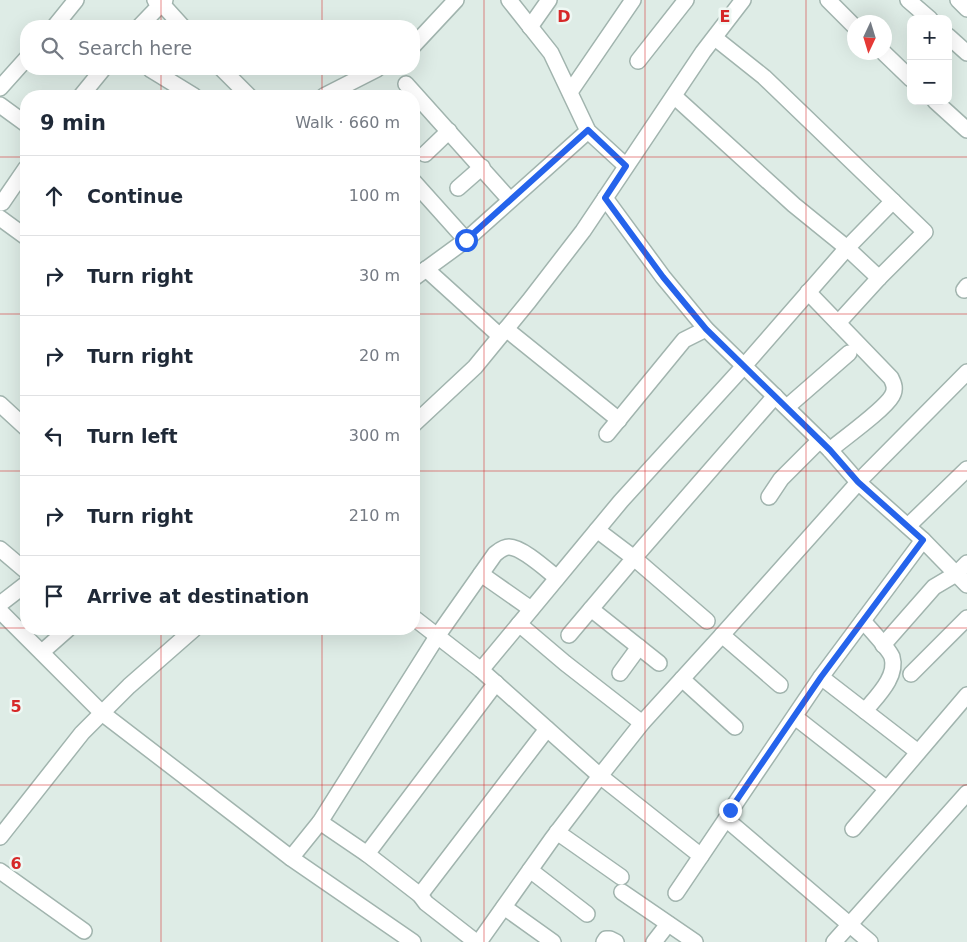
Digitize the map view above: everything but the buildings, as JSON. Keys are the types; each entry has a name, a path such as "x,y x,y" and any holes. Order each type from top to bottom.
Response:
{"street":[{"path":"59,20 76,0"},
{"path":"420,39 456,0"},
{"path":"509,0 551,53 588,130 626,166"},
{"path":"530,27 549,0"},
{"path":"570,92 633,0"},
{"path":"638,61 686,0"},
{"path":"420,418 474,367 583,231 714,38 743,0"},
{"path":"828,0 847,19"},
{"path":"908,0 925,15"},
{"path":"958,0 967,9"},
{"path":"145,20 161,1 177,20"},
{"path":"714,38 764,77 925,232 838,322"},
{"path":"952,40 967,53"},
{"path":"891,60 907,75"},
{"path":"0,88 20,66"},
{"path":"86,90 98,75"},
{"path":"160,75 184,90"},
{"path":"228,75 243,90"},
{"path":"338,90 366,75"},
{"path":"406,84 410,90"},
{"path":"674,96 794,205 847,248 879,278"},
{"path":"420,102 449,131 510,200"},
{"path":"0,105 20,120"},
{"path":"939,105 967,130"},
{"path":"420,273 466,240 588,130"},
{"path":"425,154 449,131"},
{"path":"458,188 482,167"},
{"path":"20,178 1,210 20,231"},
{"path":"420,189 466,240"},
{"path":"605,198 663,277 706,329 825,445 858,482 963,574 934,587 883,645"},
{"path":"481,670 621,501 744,366 847,248 893,201"},
{"path":"426,268 503,332 619,420"},
{"path":"769,497 781,479 825,445 885,404 893,395 894,385 890,378 808,292"},
{"path":"608,434 684,340 706,329"},
{"path":"787,408 849,353"},
{"path":"480,942 558,832 642,723 858,482 967,372"},
{"path":"569,635 775,396"},
{"path":"0,404 20,422"},
{"path":"908,526 967,468"},
{"path":"597,530 634,558 707,621"},
{"path":"676,894 726,820 730,810 821,677 923,540"},
{"path":"291,858 320,822 438,635 495,554 501,549 509,547 518,549 557,578"},
{"path":"0,549 20,565"},
{"path":"481,574 531,610"},
{"path":"0,604 20,589"},
{"path":"590,609 659,663"},
{"path":"0,611 20,631"},
{"path":"911,674 967,618"},
{"path":"863,621 892,656 894,667 890,679 865,711"},
{"path":"420,622 481,670 600,776 701,856"},
{"path":"519,624 565,663 642,723"},
{"path":"25,635 102,713 291,858 414,942"},
{"path":"42,652 61,635"},
{"path":"0,837 82,733 129,686 187,635"},
{"path":"722,635 780,685"},
{"path":"620,673 639,648"},
{"path":"821,677 918,752"},
{"path":"682,679 735,726"},
{"path":"367,854 496,683"},
{"path":"853,829 967,695"},
{"path":"795,717 887,789"},
{"path":"420,895 548,729"},
{"path":"834,942 967,793"},
{"path":"726,820 870,942"},
{"path":"320,822 367,854 420,895 426,904 476,942"},
{"path":"558,832 668,924 695,942"},
{"path":"530,870 587,914"},
{"path":"0,871 84,931"},
{"path":"504,907 552,942"},
{"path":"654,942 668,924"},
{"path":"604,942 606,939 610,939 616,942"}],"route":[{"path":"466,240 588,130 626,166 605,198 663,277 706,329 830,450 858,482 923,540 821,677 730,810"}]}
